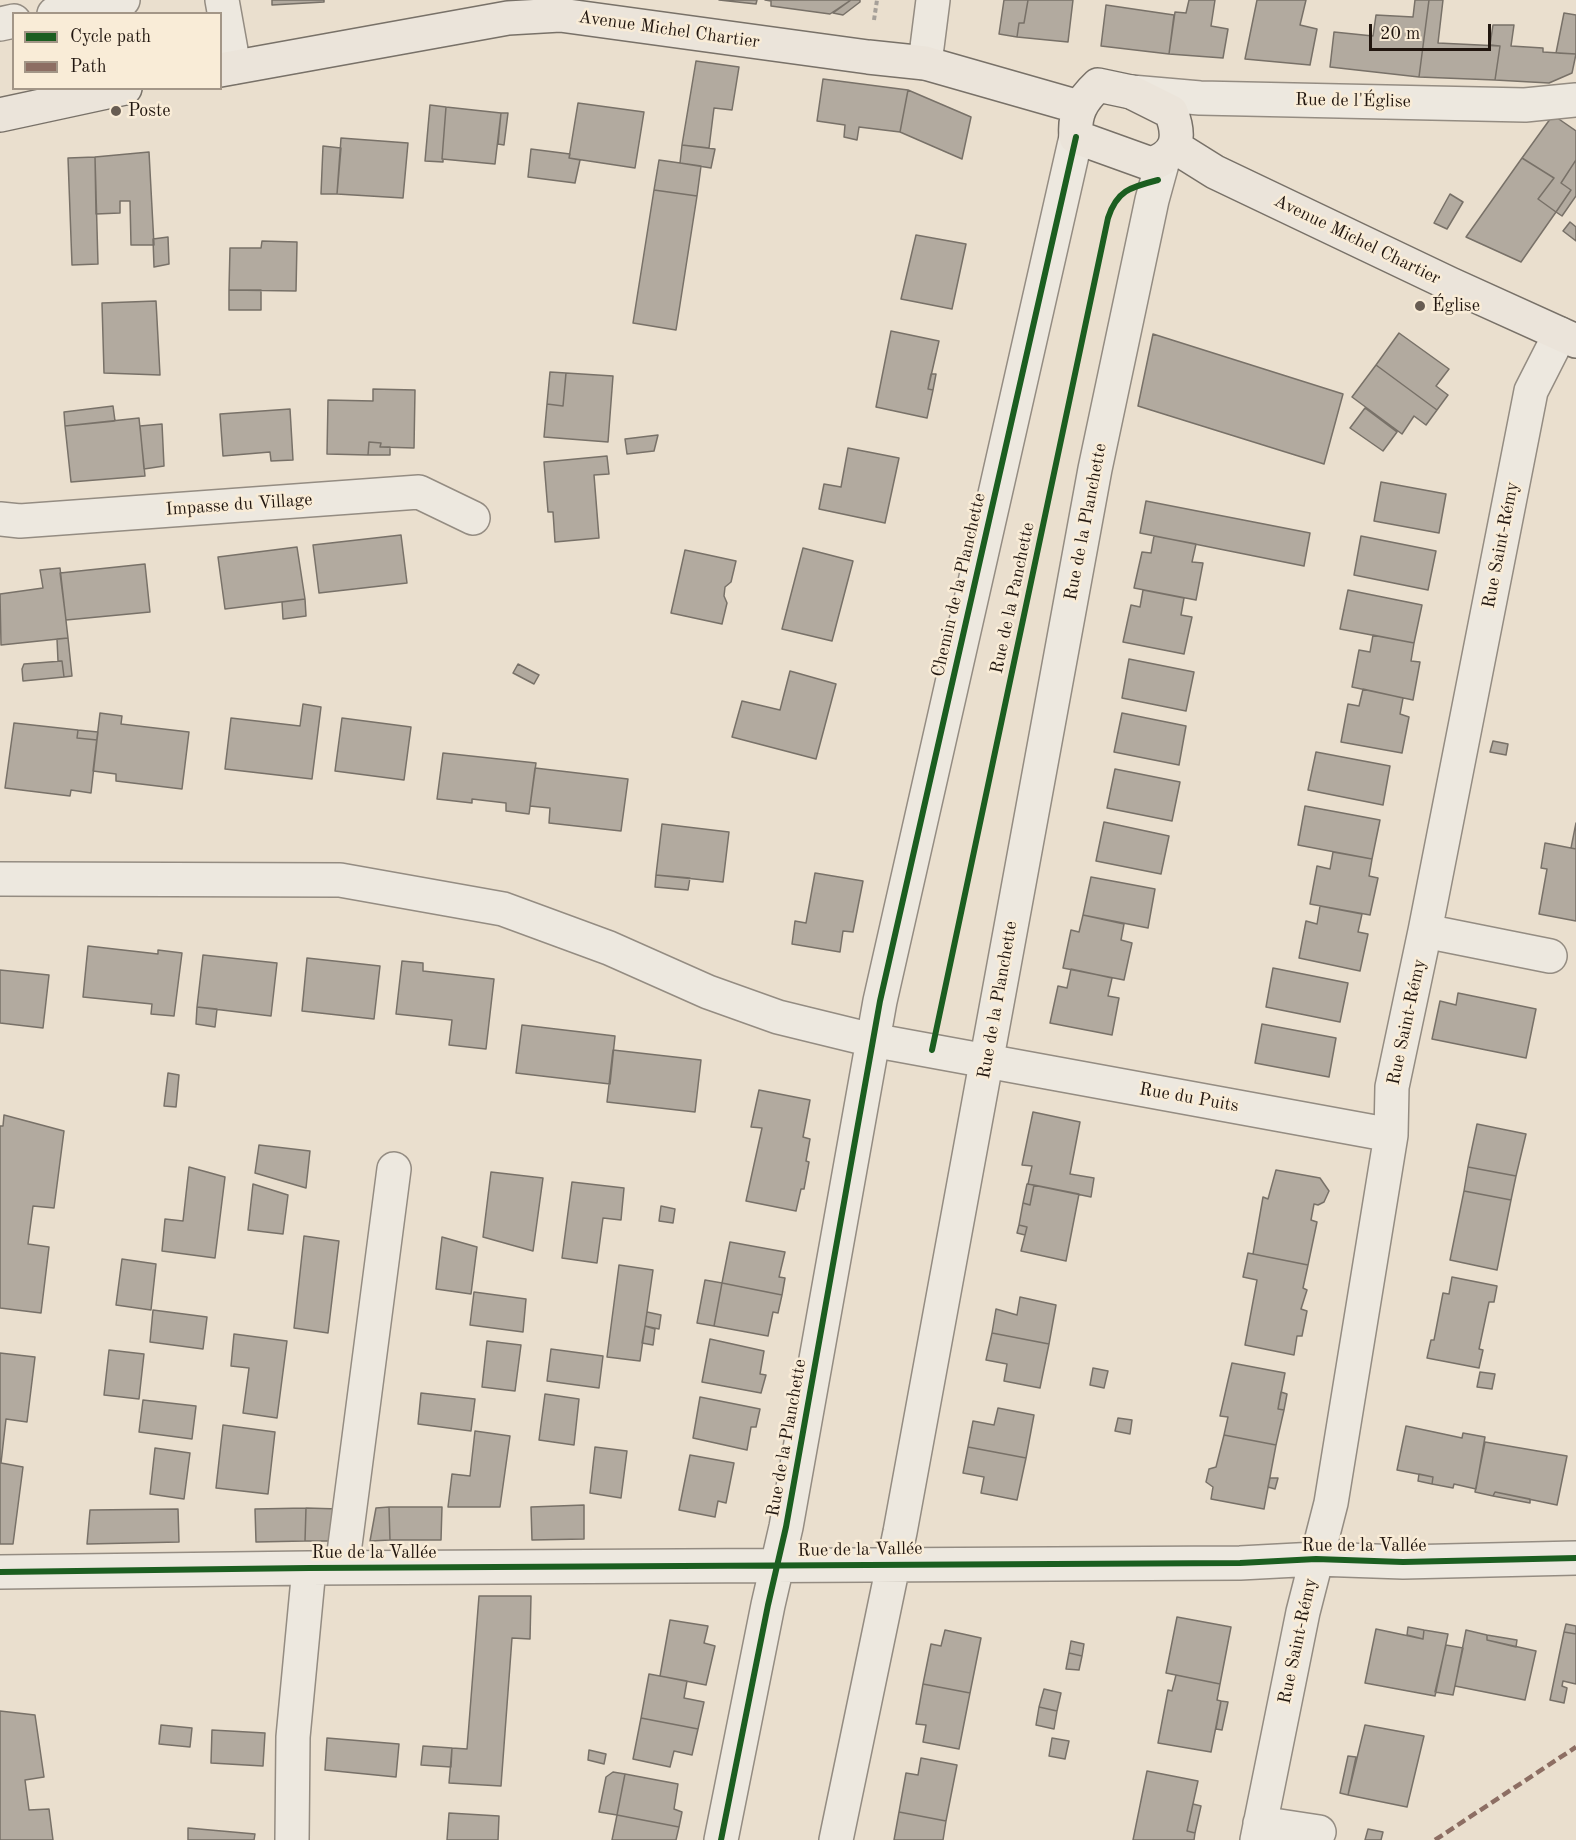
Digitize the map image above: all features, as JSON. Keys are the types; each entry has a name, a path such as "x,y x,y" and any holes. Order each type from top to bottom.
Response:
{"main road":[{"name":"Avenue Michel Chartier","path":"227,68 508,18 560,15 925,63 1078,122 1151,164 1169,153 1215,172 1450,284 1568,337"},
{"path":"1078,122 1086,96 1098,85 1131,92 1171,112 1177,128 1169,153"},
{"path":"0,115 116,90"}],"street":[{"path":"64,12 123,0"},
{"path":"222,0 227,68"},
{"path":"925,63 933,0"},
{"name":"Rue de l'Église","path":"1131,92 1200,98 1513,105 1576,100"},
{"name":"Chemin de la Planchette","path":"872,1040 1078,122"},
{"name":"Rue de la Planchette","path":"836,1840 893,1566 1095,469 1152,200 1169,153"},
{"name":"Rue Saint-Rémy","path":"1319,1832 1258,1831 1303,1612 1331,1503 1391,1135 1392,1088 1425,931 1530,391 1568,337"},
{"name":"Impasse du Village","path":"0,519 20,521 419,492 473,518"},
{"name":"Rue du Puits","path":"0,879 340,880 503,909 609,948 708,992 778,1017 872,1040 1391,1135"},
{"path":"1425,931 1550,956"},
{"name":"Rue de la Planchette","path":"721,1840 786,1527 872,1040"},
{"path":"342,1568 394,1169"},
{"name":"Rue de la Vallée","path":"0,1572 1240,1563 1316,1559 1402,1562 1576,1558"},
{"path":"292,1840 293,1737 309,1568"}],"building":[{"path":"272,0 324,0 324,2 272,5"},
{"path":"719,0 757,0 756,4"},
{"path":"765,0 851,0 830,14 771,6 771,1"},
{"path":"851,0 860,0 860,2 843,15 833,13"},
{"path":"1004,0 1028,0 1024,23 1019,23 1017,37 999,34"},
{"path":"1028,0 1073,0 1068,42 1017,37 1019,23 1024,23"},
{"path":"1189,0 1215,0 1211,26 1228,29 1223,58 1169,54 1175,12 1186,13"},
{"path":"1257,0 1306,0 1300,25 1317,29 1310,65 1245,59"},
{"path":"1415,0 1429,0 1419,77 1330,67 1334,32 1373,36 1376,15 1413,17"},
{"path":"1429,0 1443,0 1438,43 1500,46 1495,80 1419,77"},
{"path":"1106,5 1174,15 1169,54 1101,46"},
{"path":"1564,13 1576,15 1576,54 1556,53"},
{"path":"1493,25 1514,25 1511,46 1543,48 1543,52 1576,54 1572,73 1549,83 1495,80 1500,46 1490,45"},
{"path":"696,61 739,67 732,110 714,108 709,148 682,145"},
{"path":"823,79 908,90 900,132 859,127 857,140 844,137 845,125 817,121"},
{"path":"908,90 971,117 962,159 900,132"},
{"path":"578,103 644,112 635,168 569,158"},
{"path":"430,105 446,107 443,162 425,161"},
{"path":"446,107 501,113 495,164 442,159"},
{"path":"501,113 508,113 504,145 498,144"},
{"path":"1553,115 1576,131 1576,160 1561,183 1571,190 1556,212 1538,199 1554,178 1522,158"},
{"path":"341,138 408,143 403,198 337,194"},
{"path":"682,145 715,149 711,168 680,163"},
{"path":"323,146 341,148 337,194 321,194"},
{"path":"531,149 570,154 569,158 580,160 575,183 528,177"},
{"path":"149,152 154,245 131,245 130,201 120,201 120,213 96,214 95,157"},
{"path":"95,157 98,264 72,265 68,158"},
{"path":"1522,158 1554,178 1538,199 1556,212 1521,262 1466,237"},
{"path":"659,160 701,166 697,196 654,190"},
{"path":"1576,160 1576,196 1562,216 1556,212 1571,190 1561,183"},
{"path":"654,190 697,196 676,330 633,323"},
{"path":"1450,194 1463,202 1447,229 1434,223"},
{"path":"1570,222 1576,227 1576,241 1563,231"},
{"path":"916,235 966,244 952,309 901,299"},
{"path":"168,237 169,264 154,267 153,239"},
{"path":"262,241 297,242 296,291 229,290 230,248 261,248"},
{"path":"229,290 261,290 261,310 229,310"},
{"path":"156,301 160,375 104,373 102,303"},
{"path":"891,331 939,341 928,389 933,390 927,418 876,407"},
{"path":"1399,333 1449,369 1436,386 1448,395 1437,410 1376,365"},
{"path":"1153,334 1343,394 1324,464 1138,406"},
{"path":"1376,365 1437,410 1426,425 1414,416 1402,434 1352,397"},
{"path":"550,372 566,373 563,406 547,404"},
{"path":"566,373 613,376 608,442 544,437 547,404 563,406"},
{"path":"931,374 936,374 933,390 928,389"},
{"path":"373,389 415,390 414,448 380,447 381,443 369,442 368,455 327,454 328,400 373,401"},
{"path":"113,406 115,421 65,426 64,412"},
{"path":"1365,408 1397,432 1383,451 1350,428"},
{"path":"290,409 293,460 271,461 270,452 223,456 220,414"},
{"path":"139,418 145,476 71,482 65,426"},
{"path":"162,424 164,466 144,469 140,426"},
{"path":"658,435 654,451 627,454 625,439"},
{"path":"369,442 381,443 380,447 390,447 390,455 368,455"},
{"path":"848,448 899,458 885,523 819,509 824,484 841,487"},
{"path":"607,456 609,474 594,475 599,538 555,542 553,512 548,512 544,462"},
{"path":"1381,482 1446,494 1439,533 1374,521"},
{"path":"1146,501 1310,533 1304,566 1140,533"},
{"path":"401,535 407,583 319,593 313,545"},
{"path":"1154,536 1196,544 1192,562 1203,563 1196,600 1134,588 1142,552 1151,553"},
{"path":"1361,536 1436,551 1428,590 1354,575"},
{"path":"297,547 305,599 225,609 218,557"},
{"path":"803,548 853,561 832,641 782,629"},
{"path":"685,550 736,561 731,582 725,587 724,596 727,603 722,624 671,613"},
{"path":"145,564 150,612 66,620 60,573"},
{"path":"60,568 68,638 1,645 0,594 43,588 40,570"},
{"path":"1143,590 1184,598 1181,615 1192,617 1184,654 1123,642 1131,605 1140,607"},
{"path":"1348,590 1422,605 1414,643 1340,629"},
{"path":"305,599 306,616 283,619 282,602"},
{"path":"1373,635 1414,643 1411,661 1420,662 1413,700 1352,687 1359,650 1370,652"},
{"path":"68,638 72,676 64,677 62,661 58,661 57,639"},
{"path":"1129,659 1194,672 1186,711 1122,698"},
{"path":"62,661 64,677 23,681 24,664"},
{"path":"518,664 539,675 534,684 513,673"},
{"path":"790,671 836,684 816,759 732,737 742,701 780,710"},
{"path":"1363,689 1403,698 1400,714 1409,717 1402,753 1341,742 1348,704 1359,706"},
{"path":"303,704 321,707 312,779 225,769 231,718 300,726"},
{"path":"100,713 122,716 121,724 189,732 182,789 116,781 116,774 93,771"},
{"path":"1122,713 1186,726 1179,765 1114,752"},
{"path":"342,718 411,727 404,780 335,771"},
{"path":"14,723 78,730 77,738 97,740 91,793 71,790 70,796 5,788"},
{"path":"78,730 98,732 97,740 77,738"},
{"path":"1493,741 1508,744 1506,755 1490,752"},
{"path":"1316,752 1390,766 1383,805 1308,790"},
{"path":"443,753 536,763 529,814 506,811 506,803 472,799 472,803 437,799"},
{"path":"535,768 628,779 621,831 549,823 550,808 530,806"},
{"path":"1115,769 1180,782 1172,821 1107,808"},
{"path":"1305,806 1380,820 1372,859 1298,845"},
{"path":"1104,822 1169,836 1161,874 1096,861"},
{"path":"1576,823 1576,849 1571,848"},
{"path":"662,824 729,832 723,882 656,875"},
{"path":"1545,843 1576,849 1576,921 1539,914 1547,869 1541,868"},
{"path":"1333,852 1372,859 1369,876 1378,878 1370,915 1310,904 1317,866 1330,869"},
{"path":"815,873 863,881 853,932 843,931 840,952 792,944 795,921 806,923"},
{"path":"656,875 690,878 688,890 655,887"},
{"path":"1091,877 1155,889 1148,928 1083,915"},
{"path":"1320,906 1362,914 1358,932 1368,934 1360,971 1299,958 1306,921 1317,924"},
{"path":"1083,915 1124,924 1121,940 1132,943 1124,980 1063,968 1071,930 1079,932"},
{"path":"88,946 158,954 158,950 182,953 174,1016 151,1014 152,1004 83,997"},
{"path":"203,955 277,963 271,1016 197,1007"},
{"path":"307,958 380,966 374,1019 302,1011"},
{"path":"402,961 423,963 423,971 494,979 486,1049 449,1045 452,1020 396,1014"},
{"path":"1273,968 1348,983 1340,1022 1266,1007"},
{"path":"1071,969 1112,978 1108,996 1119,998 1112,1035 1050,1023 1058,986 1067,988"},
{"path":"0,970 49,975 43,1028 0,1023"},
{"path":"1458,993 1536,1009 1526,1058 1432,1039 1440,1001 1456,1005"},
{"path":"197,1007 217,1009 215,1027 196,1024"},
{"path":"1262,1024 1336,1038 1329,1077 1255,1063"},
{"path":"522,1025 615,1036 610,1084 516,1073"},
{"path":"613,1050 701,1060 695,1112 607,1102"},
{"path":"168,1073 179,1075 176,1107 164,1106"},
{"path":"759,1090 810,1100 803,1137 810,1139 806,1161 809,1162 804,1189 801,1189 796,1211 746,1201 762,1128 751,1127"},
{"path":"1033,1112 1080,1122 1070,1174 1094,1178 1091,1197 1028,1184 1032,1166 1022,1165"},
{"path":"4,1115 64,1131 54,1208 33,1206 28,1244 49,1247 41,1313 0,1308 0,1126 3,1126"},
{"path":"1477,1124 1526,1134 1516,1176 1468,1167"},
{"path":"259,1145 310,1151 306,1188 255,1173"},
{"path":"189,1167 225,1177 215,1258 162,1251 165,1219 183,1221"},
{"path":"1468,1167 1516,1176 1511,1200 1464,1191"},
{"path":"1276,1170 1320,1178 1329,1191 1324,1202 1314,1204 1311,1220 1317,1222 1308,1265 1253,1254 1263,1197 1268,1199"},
{"path":"491,1172 543,1178 533,1251 483,1237"},
{"path":"572,1182 624,1188 621,1220 603,1218 597,1263 562,1258"},
{"path":"253,1184 288,1195 283,1234 248,1230"},
{"path":"1027,1184 1034,1185 1030,1205 1023,1203"},
{"path":"1034,1185 1079,1194 1066,1261 1021,1251 1027,1227 1019,1225 1023,1203 1030,1205"},
{"path":"1464,1191 1511,1200 1497,1270 1450,1260"},
{"path":"661,1206 675,1209 673,1223 659,1221"},
{"path":"1019,1225 1027,1227 1025,1235 1017,1233"},
{"path":"304,1236 339,1241 328,1333 294,1328"},
{"path":"442,1237 477,1247 471,1294 436,1289"},
{"path":"730,1242 785,1252 779,1277 785,1278 782,1295 722,1283"},
{"path":"1248,1253 1308,1265 1303,1288 1307,1290 1301,1309 1307,1311 1302,1336 1297,1336 1294,1355 1245,1345 1257,1280 1243,1277"},
{"path":"122,1259 156,1264 151,1310 116,1305"},
{"path":"619,1265 653,1270 640,1361 607,1357"},
{"path":"1452,1277 1497,1286 1494,1302 1489,1302 1479,1349 1483,1350 1479,1368 1427,1358 1431,1340 1434,1340 1443,1293 1449,1294"},
{"path":"705,1280 722,1283 714,1326 697,1323"},
{"path":"722,1283 782,1295 778,1313 773,1312 768,1336 714,1326"},
{"path":"474,1292 526,1299 523,1332 470,1325"},
{"path":"1020,1297 1056,1305 1049,1344 992,1333 996,1309 1017,1315"},
{"path":"153,1310 207,1317 203,1349 150,1342"},
{"path":"647,1312 661,1315 659,1329 645,1326"},
{"path":"645,1326 655,1329 653,1345 642,1343"},
{"path":"992,1333 1049,1344 1040,1388 1004,1381 1007,1364 986,1360"},
{"path":"234,1334 287,1341 277,1418 243,1413 249,1368 231,1366"},
{"path":"710,1339 764,1351 760,1374 766,1375 761,1393 702,1382"},
{"path":"487,1341 521,1345 515,1391 482,1387"},
{"path":"551,1349 603,1356 599,1388 547,1381"},
{"path":"109,1350 144,1354 139,1399 104,1395"},
{"path":"0,1353 35,1357 27,1422 6,1419 1,1463 23,1467 13,1544 0,1544"},
{"path":"1232,1363 1285,1373 1278,1409 1284,1410 1276,1445 1224,1435 1228,1417 1220,1416"},
{"path":"1093,1368 1108,1371 1104,1388 1090,1385"},
{"path":"1480,1372 1495,1374 1492,1389 1477,1387"},
{"path":"1281,1392 1287,1394 1284,1410 1278,1409"},
{"path":"421,1393 475,1399 471,1431 418,1424"},
{"path":"545,1394 579,1399 574,1445 539,1440"},
{"path":"700,1397 760,1409 756,1427 751,1427 747,1450 693,1438"},
{"path":"143,1400 196,1406 192,1439 139,1432"},
{"path":"998,1408 1034,1415 1026,1458 968,1447 973,1421 994,1425"},
{"path":"1118,1418 1132,1420 1130,1434 1115,1431"},
{"path":"223,1425 275,1432 268,1494 216,1488"},
{"path":"1406,1426 1462,1438 1463,1433 1485,1437 1476,1489 1454,1484 1453,1488 1432,1484 1433,1477 1397,1470"},
{"path":"475,1431 510,1436 500,1507 448,1507 452,1474 470,1476"},
{"path":"1224,1435 1276,1445 1264,1509 1211,1499 1213,1487 1206,1482 1209,1469 1216,1467"},
{"path":"1485,1442 1567,1456 1557,1505 1495,1492 1493,1496 1475,1492"},
{"path":"595,1447 627,1451 621,1498 590,1493"},
{"path":"968,1447 1026,1458 1017,1500 981,1493 984,1477 963,1473"},
{"path":"155,1448 190,1453 184,1499 150,1494"},
{"path":"690,1455 734,1463 726,1503 718,1501 715,1517 679,1510"},
{"path":"1419,1474 1433,1477 1432,1484 1418,1481"},
{"path":"1270,1478 1278,1478 1275,1489 1268,1487"},
{"path":"1495,1492 1530,1499 1530,1503 1493,1496"},
{"path":"584,1505 584,1539 532,1540 531,1507"},
{"path":"389,1507 390,1540 370,1541 376,1508"},
{"path":"389,1507 442,1507 441,1540 390,1540"},
{"path":"306,1508 339,1509 335,1541 305,1541"},
{"path":"306,1508 305,1541 256,1542 255,1509"},
{"path":"178,1509 179,1542 87,1544 90,1510"},
{"path":"479,1596 531,1596 530,1639 512,1638 501,1786 449,1783 452,1748 467,1749"},
{"path":"1177,1617 1231,1627 1220,1684 1166,1673"},
{"path":"670,1620 708,1626 704,1643 715,1646 706,1685 660,1676"},
{"path":"1566,1624 1576,1626 1576,1634 1564,1632"},
{"path":"1408,1627 1424,1630 1423,1639 1407,1635"},
{"path":"1376,1629 1423,1639 1424,1630 1448,1634 1435,1696 1365,1683"},
{"path":"945,1630 981,1638 970,1693 923,1684 931,1644 941,1646"},
{"path":"1466,1630 1487,1635 1487,1640 1536,1651 1525,1700 1455,1686"},
{"path":"1564,1632 1576,1634 1576,1684 1563,1681 1562,1686 1567,1688 1564,1703 1550,1700"},
{"path":"1487,1635 1517,1640 1516,1647 1487,1640"},
{"path":"1071,1641 1084,1644 1082,1656 1069,1653"},
{"path":"1446,1645 1463,1648 1453,1695 1435,1692"},
{"path":"1069,1653 1082,1656 1079,1670 1066,1669"},
{"path":"649,1674 687,1681 684,1698 704,1702 698,1729 641,1718"},
{"path":"1176,1675 1220,1684 1217,1700 1221,1701 1211,1752 1158,1743 1168,1690 1172,1691"},
{"path":"923,1684 970,1693 959,1749 923,1742 926,1725 916,1724"},
{"path":"1044,1689 1061,1693 1057,1711 1039,1707"},
{"path":"1221,1701 1228,1702 1222,1730 1216,1729"},
{"path":"1039,1707 1057,1711 1054,1729 1036,1725"},
{"path":"0,1711 35,1715 44,1777 25,1780 29,1810 49,1809 53,1840 0,1840"},
{"path":"641,1718 698,1729 692,1755 674,1751 670,1767 633,1759"},
{"path":"161,1725 192,1728 190,1747 159,1744"},
{"path":"1365,1725 1424,1736 1407,1807 1348,1795"},
{"path":"212,1730 265,1733 263,1766 211,1763"},
{"path":"327,1738 399,1744 396,1777 325,1770"},
{"path":"1052,1738 1069,1741 1065,1759 1049,1756"},
{"path":"423,1746 452,1748 451,1767 421,1765"},
{"path":"589,1750 606,1754 604,1764 588,1760"},
{"path":"1348,1756 1356,1757 1348,1795 1340,1793"},
{"path":"921,1758 957,1765 946,1821 899,1812 906,1773 918,1775"},
{"path":"1147,1771 1198,1781 1187,1831 1195,1833 1194,1840 1133,1840"},
{"path":"613,1772 625,1774 617,1815 599,1812 606,1777"},
{"path":"625,1774 678,1784 674,1809 682,1812 679,1827 617,1815"},
{"path":"1193,1804 1201,1806 1195,1833 1187,1831"},
{"path":"899,1812 946,1821 943,1840 894,1840"},
{"path":"449,1813 499,1816 498,1840 447,1840"},
{"path":"617,1815 679,1827 676,1840 612,1840"},
{"path":"188,1828 255,1834 254,1840 188,1840"},
{"path":"1368,1829 1383,1832 1381,1840 1365,1840"}],"marked path":[{"path":"1435,1840 1576,1747"}],"cycle path":[{"path":"721,1840 786,1527 880,1001 1076,137"},
{"name":"Rue de la Panchette","path":"932,1050 1108,218 1116,201 1126,191 1158,180"},
{"path":"0,1572 1240,1563 1316,1559 1403,1562 1576,1558"}],"place":[{"name":"Poste","path":"116,111"},
{"name":"Église","path":"1420,306"}]}
